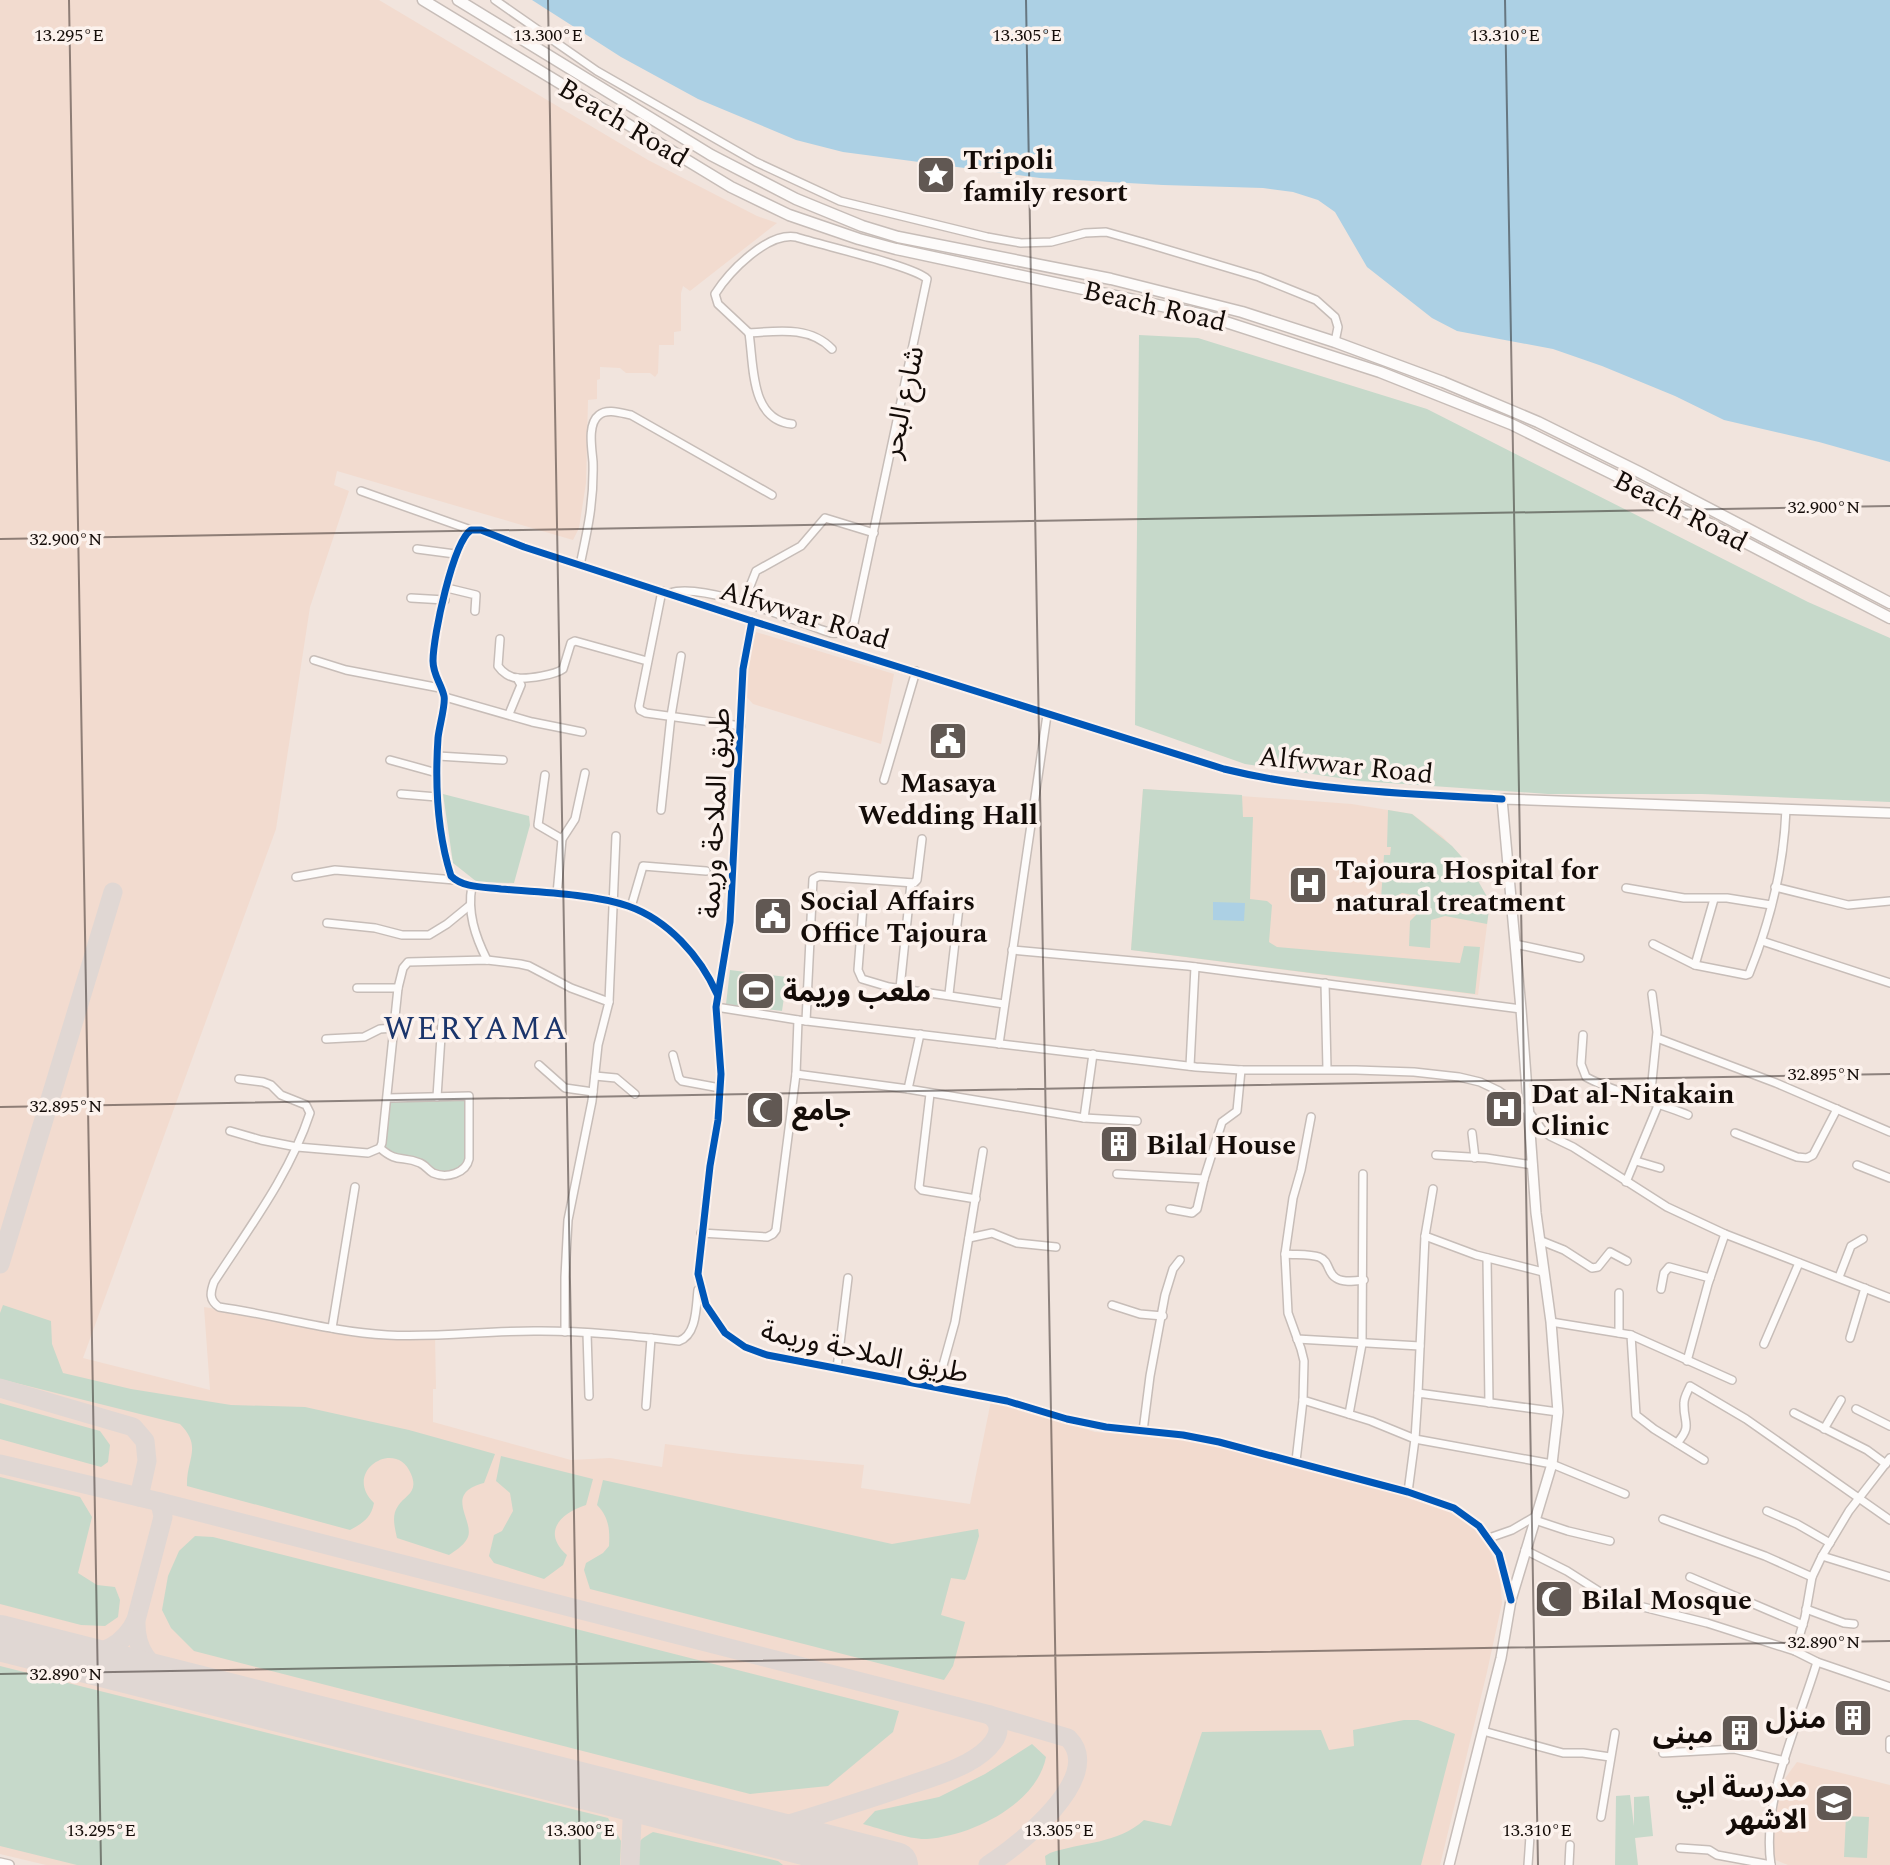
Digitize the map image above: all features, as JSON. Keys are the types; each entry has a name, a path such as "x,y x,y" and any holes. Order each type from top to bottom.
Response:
{"highway":[{"name":"Beach Road","path":"423,0 687,161 773,208 859,239 896,249 1204,315 1380,372 1511,424 1629,482 1890,618"},
{"name":"Beach Road","path":"458,0 711,155 787,195 862,226 943,247 1111,279 1196,300 1335,342 1443,382 1538,422 1890,603"}],"main road":[{"name":"Alfwwar Road","path":"1502,799 1890,813"},
{"path":"1449,1865 1501,1658 1511,1600 1552,1464 1558,1412 1551,1322 1539,1240 1502,799"},
{"path":"0,1863 9,1865"}],"street":[{"path":"495,0 597,71 755,162 840,201 1021,243 1051,242 1085,233 1106,232 1132,239 1259,277 1316,300 1335,317 1338,327 1335,342"},
{"name":"شارع البحر","path":"665,592 700,591 831,634 845,632 854,623 927,279 920,273 796,237 783,236 750,255 715,294 718,304 749,333"},
{"path":"792,424 772,419 761,401 754,374 749,333 805,333 820,339 832,349"},
{"path":"580,565 593,502 592,429 597,416 603,413 610,411 631,415 772,495"},
{"name":"Alfwwar Road","path":"361,491 471,530 481,530 752,621 916,671 1047,715 1250,775 1340,788 1502,799"},
{"path":"743,604 756,571 800,546 825,518 874,533"},
{"path":"456,881 449,872 437,797 439,730 445,697 433,661 456,554 462,538 471,530"},
{"path":"417,549 456,554"},
{"path":"447,588 476,595 475,611"},
{"path":"665,592 647,660 639,708 646,713 741,726"},
{"path":"411,598 444,600"},
{"name":"طريق الملاحة وريمة","path":"752,621 743,669 730,922 716,1007 720,1088 718,1120 701,1233 699,1286 706,1305 726,1333 745,1347 767,1355 1007,1401 1067,1419 1219,1441 1296,1461 1408,1492 1454,1508 1468,1517 1489,1538"},
{"path":"500,639 498,666 505,673 517,678 560,672 564,669 571,643 575,641 647,660"},
{"path":"661,810 671,716 681,656"},
{"path":"314,660 346,670 440,688"},
{"path":"884,780 916,671"},
{"path":"509,714 521,685 517,678"},
{"path":"445,697 582,733"},
{"path":"999,1044 1047,715"},
{"path":"438,756 503,760"},
{"path":"390,760 437,773"},
{"path":"557,894 562,839 575,819 585,773"},
{"path":"545,775 538,825 562,839"},
{"path":"401,794 437,797"},
{"path":"1653,944 1695,965 1750,974 1762,941 1785,842 1786,809"},
{"path":"565,1332 566,1239 593,1092 598,1045 609,1002 616,836"},
{"path":"701,1233 768,1237 774,1234 787,1155 802,1020 813,879 818,876 911,883 917,880 922,839"},
{"path":"631,907 643,866 706,871"},
{"path":"296,877 335,870 456,881 472,886 613,902 631,907 680,940 699,962 717,993"},
{"path":"900,988 911,883"},
{"path":"472,886 469,906 478,942 486,960"},
{"path":"1775,887 1848,905 1890,901"},
{"path":"1626,888 1684,898 1727,898 1771,905"},
{"path":"842,898 862,903 863,906 859,976 867,982 1004,1004"},
{"path":"1695,965 1714,899"},
{"path":"327,923 375,928 402,935 429,934 447,924 469,906"},
{"path":"949,994 960,907"},
{"path":"1762,941 1890,983"},
{"path":"1515,944 1580,958"},
{"path":"1012,950 1195,967 1521,1009"},
{"path":"230,1130 297,1147 368,1153 380,1148 388,1098 398,988 403,968 408,962 486,960 529,966 571,988 609,1002"},
{"path":"1190,1066 1195,967"},
{"path":"1325,983 1326,1069"},
{"path":"357,988 398,988"},
{"path":"1626,1182 1636,1161 1654,1102 1657,1038 1652,994"},
{"path":"716,1007 802,1020 1190,1066 1241,1070 1414,1072 1480,1082 1499,1091 1529,1112 1543,1131 1667,1207 1725,1234 1890,1298"},
{"path":"437,1097 442,1021"},
{"path":"326,1039 364,1037 380,1028 395,1028"},
{"path":"908,1089 920,1034"},
{"path":"1583,1035 1581,1064 1586,1077 1598,1084 1688,1115"},
{"path":"1657,1038 1890,1132"},
{"path":"1084,1118 1093,1054"},
{"path":"673,1055 682,1081 720,1088"},
{"path":"539,1065 565,1088 593,1092"},
{"path":"1170,1209 1196,1211 1222,1122 1237,1111 1241,1070"},
{"path":"796,1074 1084,1118 1137,1121"},
{"path":"595,1076 615,1078 635,1094"},
{"path":"239,1079 271,1085 281,1096 308,1106 310,1113 297,1147 274,1189 214,1282 211,1298 219,1307 385,1335 433,1336 496,1331 621,1333 679,1341 688,1336 699,1286"},
{"path":"930,1094 919,1187 922,1190 976,1199"},
{"path":"380,1148 391,1157 418,1162 436,1174 460,1173 464,1170 469,1155 470,1098 466,1095 388,1098"},
{"path":"1735,1133 1797,1157 1807,1158 1813,1155 1837,1109"},
{"path":"1296,1461 1303,1400 1304,1361 1288,1313 1285,1254 1293,1198 1311,1117"},
{"path":"1472,1133 1475,1158"},
{"path":"937,1387 955,1322 983,1152"},
{"path":"1436,1156 1533,1165"},
{"path":"1636,1161 1660,1168"},
{"path":"1857,1165 1890,1178"},
{"path":"1117,1174 1204,1179"},
{"path":"1349,1414 1362,1344 1363,1174"},
{"path":"332,1328 355,1187"},
{"path":"1408,1492 1418,1394 1425,1236 1433,1189"},
{"path":"969,1238 992,1233 1017,1243 1056,1247"},
{"path":"1687,1361 1725,1234"},
{"path":"1425,1236 1487,1258 1543,1272"},
{"path":"1839,1277 1851,1246 1863,1239"},
{"path":"1539,1240 1564,1250 1594,1269 1608,1252 1627,1261"},
{"path":"1285,1254 1321,1257 1335,1278 1345,1281 1364,1280"},
{"path":"1487,1258 1489,1403"},
{"path":"1143,1431 1154,1353 1169,1281 1180,1260"},
{"path":"1764,1344 1800,1263"},
{"path":"1661,1289 1664,1273 1669,1267 1710,1278"},
{"path":"837,1368 848,1278"},
{"path":"1850,1338 1864,1288"},
{"path":"1619,1293 1619,1333"},
{"path":"1112,1305 1140,1314 1163,1316"},
{"path":"1551,1322 1631,1335 1732,1380"},
{"path":"587,1333 589,1396"},
{"path":"1631,1335 1636,1415 1704,1460"},
{"path":"646,1406 651,1338"},
{"path":"1297,1339 1420,1346"},
{"path":"1676,1443 1685,1434 1688,1426 1683,1401 1690,1386 1746,1419 1890,1520"},
{"path":"1418,1394 1558,1412"},
{"path":"1303,1400 1415,1438 1552,1464 1625,1494"},
{"path":"1824,1429 1841,1400"},
{"path":"1856,1409 1890,1426"},
{"path":"1794,1413 1888,1461 1859,1498 1822,1556 1812,1577 1795,1651"},
{"path":"1767,1511 1830,1543"},
{"path":"1511,1600 1502,1562 1489,1538 1535,1518 1568,1531 1610,1541"},
{"path":"1663,1519 1765,1556 1812,1577"},
{"path":"1525,1550 1567,1571 1611,1599 1707,1623 1795,1651 1816,1662 1890,1687"},
{"path":"1822,1556 1890,1577"},
{"path":"1689,1577 1803,1625"},
{"path":"1806,1609 1854,1624"},
{"path":"1681,1849 1709,1850 1717,1855 1771,1865 1768,1825 1773,1800 1816,1662"},
{"path":"1483,1731 1563,1753 1610,1757"},
{"path":"1601,1817 1615,1734"},
{"path":"1890,1740 1890,1749"},
{"path":"1663,1754 1734,1749 1785,1761"},
{"path":"1528,1865 1530,1836"},
{"path":"1569,1865 1570,1845"}],"shaded area":[{"path":"0,0 379,0 648,160 757,216 777,223 690,291 683,286 681,331 674,332 674,345 659,345 658,373 655,377 650,373 626,373 620,368 600,367 597,399 588,400 586,483 579,528 573,540 337,471 334,485 349,491 310,607 276,829 83,1358 210,1390 204,1307 384,1336 435,1336 436,1389 433,1389 433,1422 571,1460 610,1458 662,1467 665,1444 864,1465 861,1488 970,1504 991,1401 1095,1432 1195,1439 1405,1494 1454,1511 1477,1531 1490,1549 1500,1577 1502,1603 1440,1865 46,1865 0,1854"},
{"path":"756,632 894,674 881,744 753,704 745,695 747,667"},
{"name":"Tajoura Hospital for natural treatment","path":"1143,789 1352,804 1412,814 1442,836 1469,865 1490,902 1478,995 1131,950"},
{"name":"مدرسة ابي الاشهر","path":"1797,1762 1890,1785 1890,1865 1788,1865 1773,1859 1773,1822 1783,1781"}],"green space":[{"path":"1139,335 1198,338 1427,409 1808,602 1890,638 1890,802 1702,794 1548,794 1360,781 1245,764 1135,725"},
{"path":"1143,789 1242,795 1243,817 1253,817 1250,899 1267,901 1272,905 1269,942 1277,947 1460,963 1464,946 1480,947 1475,994 1131,950"},
{"path":"443,794 529,816 530,825 514,883 477,882 453,863"},
{"path":"1388,810 1412,814 1452,846 1469,865 1490,902 1487,924 1445,916 1431,920 1430,948 1409,946 1410,921 1416,915 1418,904 1413,895 1402,893 1393,898 1381,899 1384,855 1390,855 1391,847 1387,847"},
{"name":"ملعب وريمة","path":"730,970 787,977 782,1011 726,1004"},
{"path":"466,1095 469,1159 464,1170 436,1174 421,1164 396,1160 380,1148 388,1098"},
{"path":"3,1305 51,1321 52,1344 63,1373 131,1389 231,1405 305,1407 409,1430 495,1454 484,1483 471,1488 462,1501 469,1532 467,1539 449,1555 397,1538 395,1514 398,1506 412,1490 413,1480 404,1463 395,1458 384,1458 368,1470 364,1480 366,1491 374,1503 373,1508 366,1520 350,1530 187,1486 192,1447 187,1432 180,1424 0,1379 0,1313"},
{"path":"0,1403 100,1431 110,1445 108,1462 101,1467 0,1439"},
{"path":"501,1456 593,1479 586,1505 569,1513 557,1524 555,1539 567,1555 563,1565 544,1579 494,1563 489,1556 494,1535 502,1531 513,1511 510,1493 496,1481"},
{"path":"0,1477 80,1497 92,1517 78,1573 97,1585 115,1587 120,1600 118,1617 105,1626 81,1625 0,1604"},
{"path":"603,1480 892,1544 978,1529 979,1536 967,1576 965,1580 951,1578 941,1615 965,1622 953,1666 944,1680 590,1589 584,1570 586,1563 609,1546 608,1524 597,1505"},
{"path":"195,1536 213,1537 899,1711 893,1732 828,1786 750,1794 194,1651 171,1628 162,1610 168,1576 179,1551"},
{"path":"0,1666 608,1818 621,1841 620,1865 77,1865 0,1846"},
{"path":"1404,1720 1418,1720 1455,1734 1421,1865 1046,1865 1045,1856 1050,1853 1123,1834 1144,1820 1171,1826 1202,1732 1321,1730 1329,1750 1354,1746 1353,1730"},
{"path":"1032,1744 1046,1757 1040,1774 1016,1803 982,1824 945,1837 920,1839 863,1824 875,1811 939,1797 985,1774"},
{"path":"1630,1795 1634,1826 1634,1797 1649,1796 1653,1836 1635,1838 1638,1865 1615,1865 1616,1796"},
{"path":"1846,1816 1869,1817 1867,1858 1844,1857"},
{"path":"653,1832 778,1861 783,1865 635,1865 637,1845"}],"water":[{"path":"532,0 1890,0 1890,462 1724,420 1675,396 1553,349 1457,331 1432,318 1367,267 1335,212 1318,200 1293,192 1263,188 1040,178 843,152 796,140 698,99 621,57"},
{"path":"1213,902 1245,903 1244,921 1213,920"}],"taxiway":[{"path":"0,1264 113,892"},
{"path":"0,1388 133,1427 145,1441 147,1461 139,1497"},
{"path":"0,1464 160,1502 990,1715 1068,1738 1077,1754 1076,1771 1067,1790 1054,1809 1036,1827 988,1865"},
{"path":"160,1502 163,1517 136,1620 136,1631 145,1656 174,1682"},
{"path":"75,1657 94,1654 111,1647 125,1636 136,1620"},
{"path":"767,1831 935,1777 967,1763 988,1748 997,1735 996,1722 990,1715"},
{"path":"630,1865 633,1799"},
{"path":"830,1865 833,1849"}],"runway":[{"path":"0,1638 895,1865"}],"cycle path":[{"path":"717,994 692,953 669,930 643,912 614,902 583,896 474,886 461,883 451,876 440,825 437,790 438,738 444,700 433,661 436,632 451,570 457,552 471,530 481,530 524,547 752,621 1224,769 1327,787 1502,799"},
{"path":"752,621 743,669 730,922 716,1007 721,1074 718,1120 698,1274 706,1305 725,1333 745,1347 767,1355 1007,1401 1067,1419 1106,1427 1183,1435 1219,1442 1408,1492 1454,1508 1479,1526 1499,1554 1511,1600"}],"place":[{"name":"Tripoli family resort","path":"936,175"},
{"name":"Masaya Wedding Hall","path":"948,741"},
{"name":"Tajoura Hospital for natural treatment","path":"1308,885"},
{"name":"Social Affairs Office Tajoura","path":"773,916"},
{"name":"ملعب وريمة","path":"756,991"},
{"name":"Dat al-Nitakain Clinic","path":"1504,1109"},
{"name":"جامع","path":"765,1110"},
{"name":"Bilal House","path":"1119,1144"},
{"name":"Bilal Mosque","path":"1554,1599"},
{"name":"منزل","path":"1853,1718"},
{"name":"مبنى","path":"1740,1733"},
{"name":"مدرسة ابي الاشهر","path":"1834,1803"}],"district":[{"name":"WERYAMA","path":"476,1028"}]}
